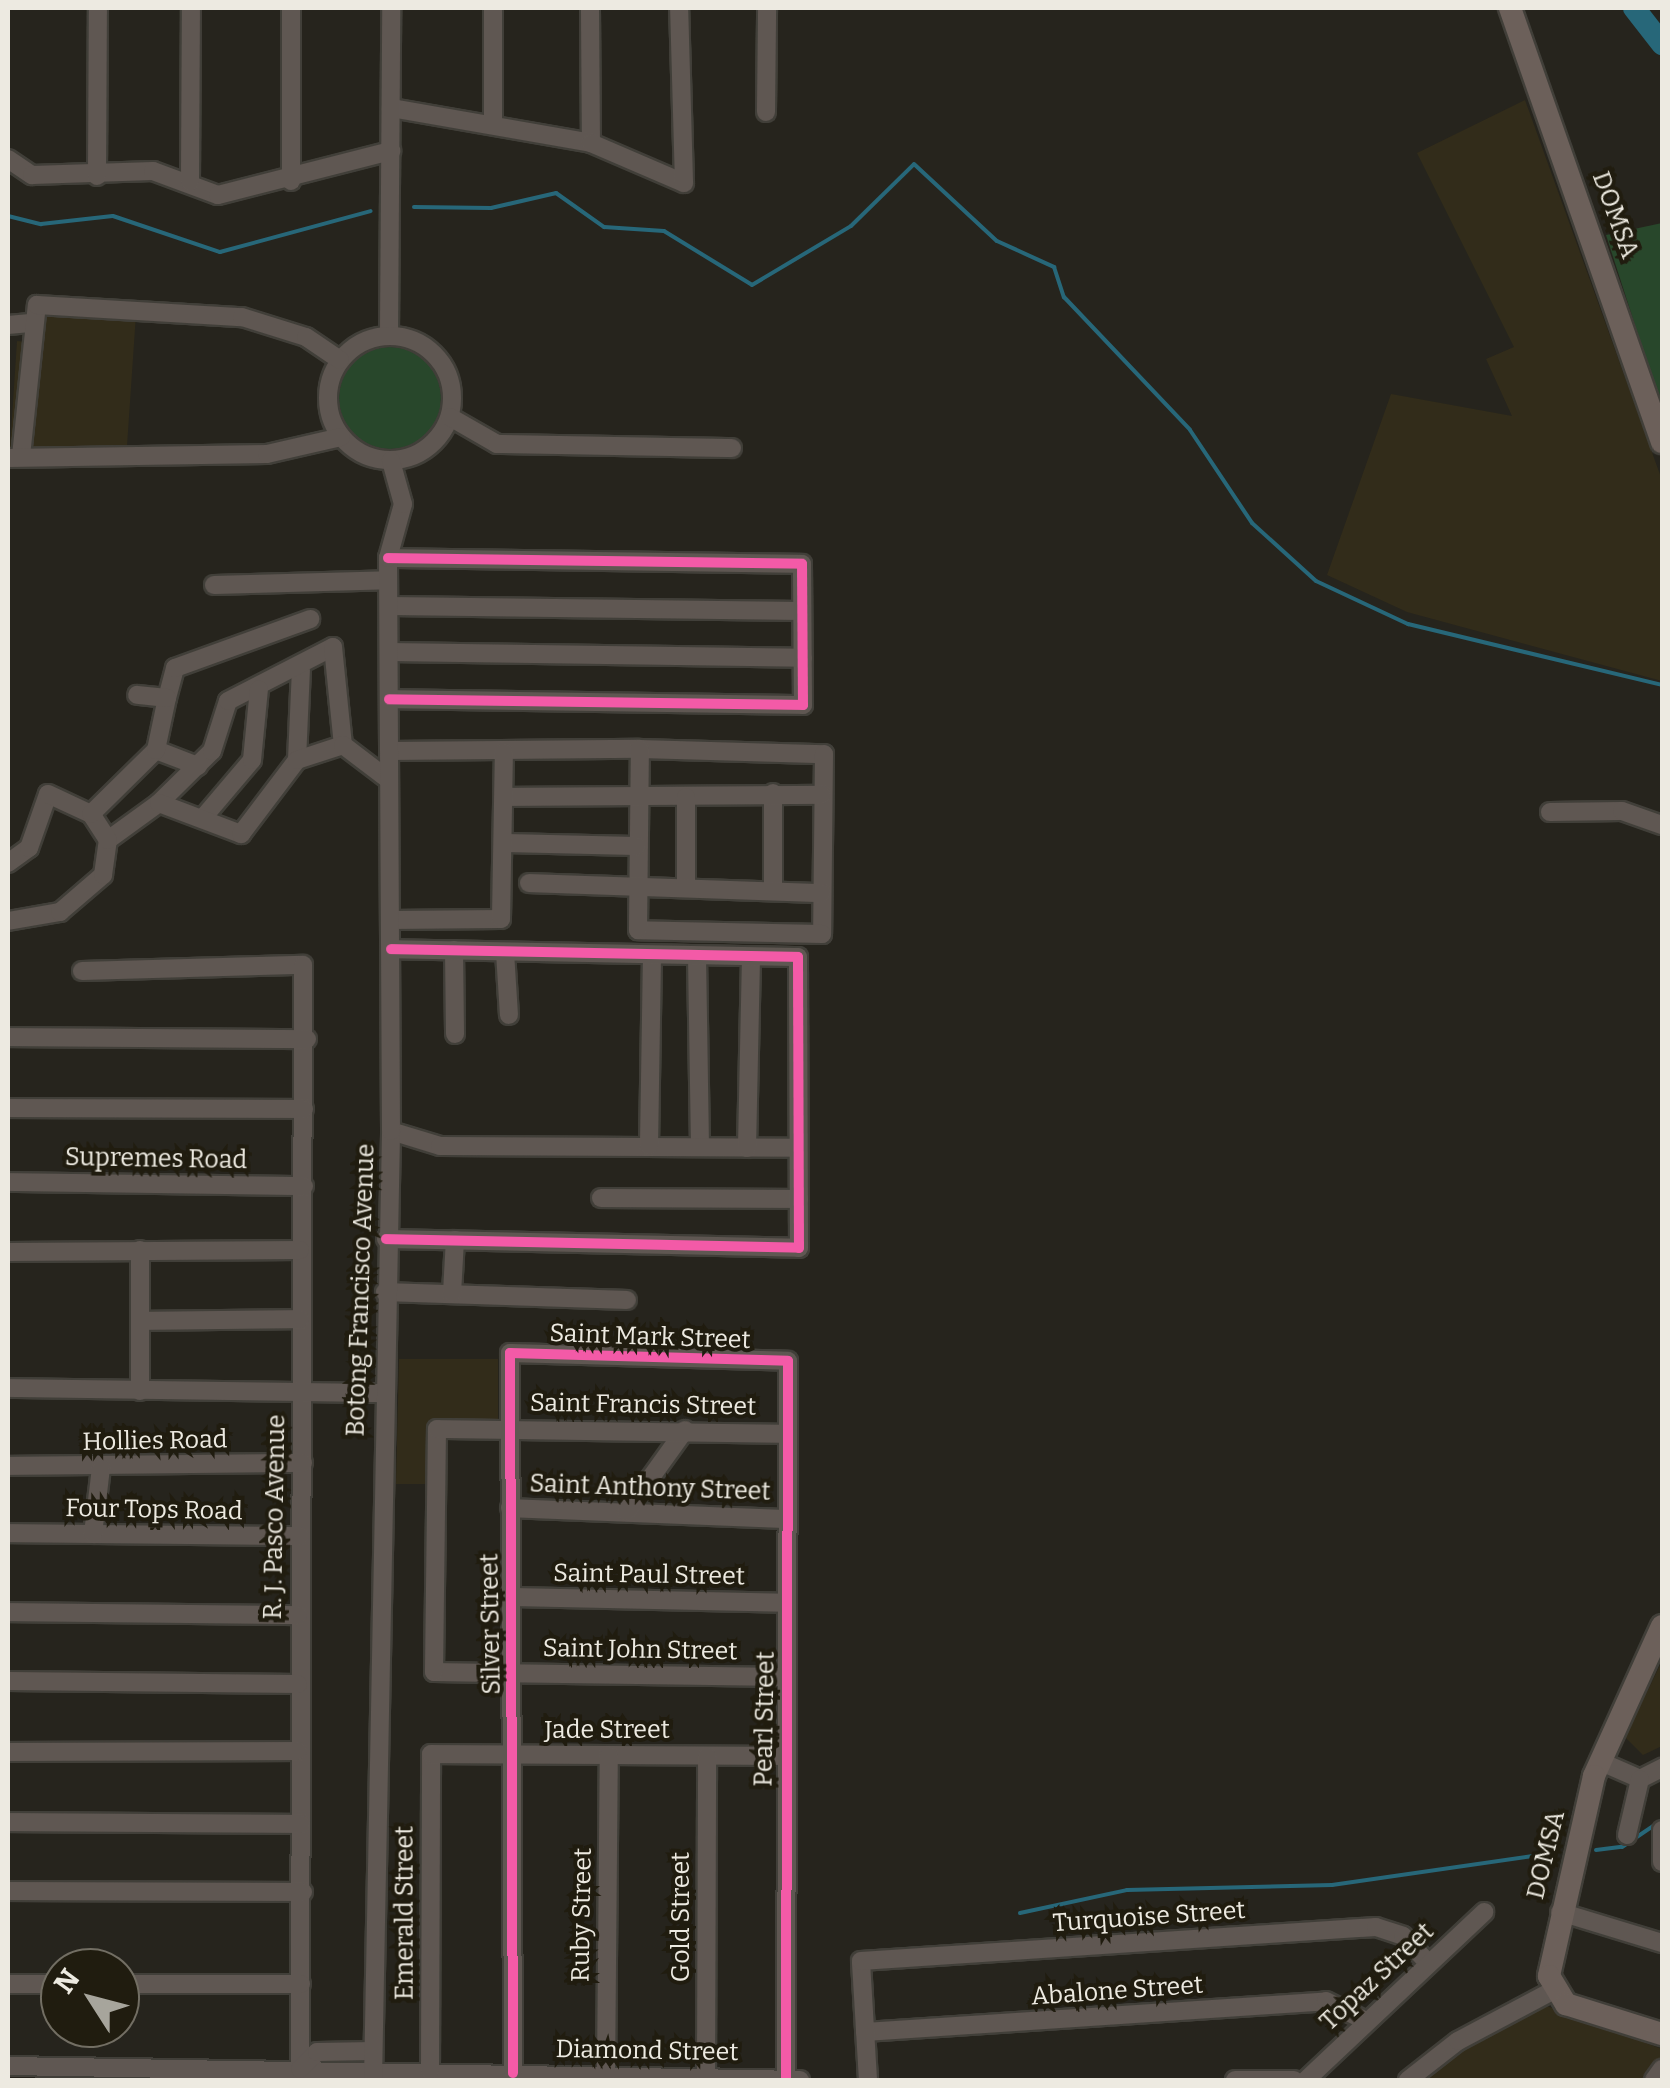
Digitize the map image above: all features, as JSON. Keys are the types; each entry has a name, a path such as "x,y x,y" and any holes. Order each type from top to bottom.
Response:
{"main road":[{"name":"DOMSA","path":"1510,8 1662,442"},
{"name":"DOMSA","path":"1552,1991 1560,1912 1599,1761 1662,1626"},
{"path":"1552,1991 1662,2034"}],"street":[{"path":"97,176 98,8"},
{"path":"190,182 191,8"},
{"path":"290,181 291,8"},
{"path":"389,335 391,8"},
{"path":"493,122 494,8"},
{"path":"590,8 591,143"},
{"path":"391,108 493,122 591,143 684,183 679,8"},
{"path":"766,112 768,8"},
{"path":"8,159 32,175 97,176 152,171 218,195 290,181 391,151"},
{"path":"340,360 306,336 242,317 37,305 14,457 266,454 340,438 390,461 433,444 450,416 452,385 439,358 389,335"},
{"path":"8,326 33,323"},
{"path":"340,438 328,411 340,360 389,335"},
{"path":"450,416 498,444 532,448 732,448"},
{"name":"Botong Francisco Avenue","path":"372,2067 382,1393 391,1132 388,558 404,504 390,461"},
{"path":"388,558 802,564 803,658 803,705 389,699"},
{"path":"214,584 388,580"},
{"path":"388,606 802,611"},
{"path":"92,814 156,750 175,668 310,619"},
{"path":"108,840 159,803 198,766 228,701 301,670 333,646 343,744 390,780"},
{"path":"389,652 803,658"},
{"path":"298,760 301,670"},
{"path":"202,819 252,760 259,689"},
{"path":"137,695 167,698"},
{"path":"159,803 241,834 298,760 343,744"},
{"path":"156,750 198,766"},
{"path":"389,751 640,750 824,754 822,934 638,930 640,750"},
{"path":"390,920 501,920 504,752"},
{"path":"773,793 773,891"},
{"path":"8,863 29,848 48,794 92,814 108,840 104,874 84,895 60,912 8,922"},
{"path":"504,797 822,795"},
{"path":"686,797 686,888"},
{"path":"1550,812 1622,811 1662,825"},
{"path":"504,843 637,846"},
{"path":"529,882 822,893"},
{"path":"386,1239 799,1248 798,957 390,949"},
{"path":"454,950 455,1034"},
{"path":"505,952 508,1015"},
{"path":"649,1146 652,956"},
{"path":"696,956 700,1147"},
{"path":"747,1148 750,956"},
{"name":"R. J. Pasco Avenue","path":"82,971 304,965 307,1039 300,1250 303,1396 298,1615 303,1892 300,2069"},
{"path":"8,1037 307,1039"},
{"path":"8,1108 304,1109"},
{"path":"391,1132 440,1146 798,1148"},
{"name":"Supremes Road","path":"8,1182 304,1186"},
{"path":"601,1198 799,1199"},
{"path":"452,1293 454,1240"},
{"path":"140,1250 140,1391"},
{"path":"8,1252 300,1250"},
{"path":"385,1292 627,1300"},
{"path":"141,1320 300,1320"},
{"name":"Saint Mark Street","path":"510,1354 788,1361"},
{"name":"Silver Street","path":"510,1354 510,1673 517,1755 513,2074"},
{"name":"Pearl Street","path":"788,1361 783,1756 793,2080"},
{"path":"8,1388 303,1396 382,1393"},
{"name":"Saint Francis Street","path":"434,1672 437,1429 510,1427 788,1434"},
{"path":"626,1512 685,1430"},
{"name":"Hollies Road","path":"8,1466 302,1463"},
{"path":"94,1534 101,1468"},
{"name":"Saint Anthony Street","path":"510,1508 788,1519"},
{"name":"Four Tops Road","path":"8,1534 300,1536"},
{"name":"Saint Paul Street","path":"510,1597 787,1602"},
{"path":"8,1612 298,1615"},
{"name":"Saint John Street","path":"434,1672 785,1678"},
{"path":"8,1681 298,1684"},
{"path":"8,1752 298,1751"},
{"name":"Jade Street","path":"430,1754 783,1756"},
{"name":"Emerald Street","path":"430,1754 430,2071"},
{"name":"Ruby Street","path":"606,2076 609,1755"},
{"name":"Gold Street","path":"706,1756 706,2078"},
{"path":"1599,1761 1640,1779"},
{"path":"1640,1779 1662,1768"},
{"path":"1627,1835 1640,1779"},
{"path":"8,1822 300,1824"},
{"path":"1661,1861 1662,1830"},
{"path":"8,1891 303,1892"},
{"name":"Topaz Street","path":"1306,2080 1484,1912"},
{"path":"1560,1912 1662,1943"},
{"name":"Turquoise Street","path":"866,2032 861,1961 1376,1927 1403,1936 1428,1962"},
{"path":"8,1984 40,1984"},
{"path":"140,1984 300,1984"},
{"path":"1408,2080 1458,2041 1552,1991"},
{"name":"Abalone Street","path":"866,2032 1326,2001 1366,2021"},
{"path":"866,2032 868,2080"},
{"name":"Diamond Street","path":"300,2069 317,2052 372,2067 430,2071 793,2080"},
{"path":"8,2066 300,2069"},
{"path":"1654,2080 1662,2068"},
{"path":"1235,2080 1294,2080"}],"shaded area":[{"path":"1525,100 1662,480 1662,681 1407,612 1327,575 1391,394 1512,416 1486,359 1514,347 1417,153"},
{"path":"39,310 136,314 127,446 10,448 17,341 37,343"},
{"path":"399,1359 498,1359 498,1423 430,1423 429,1484 396,1484"},
{"path":"1662,1661 1662,1746 1643,1755 1625,1737"},
{"path":"1544,2005 1662,2049 1662,2080 1420,2080 1467,2042"}],"green space":[{"path":"1662,223 1662,409 1606,235"},
{"path":"390,347 410,351 426,362 437,378 441,398 437,418 426,434 410,445 390,449 370,445 354,434 343,418 339,398 343,378 354,362 370,351"}],"waterway":[{"path":"1634,8 1662,44"},
{"path":"414,207 491,208 556,193 604,227 664,231 752,285 851,226 914,164 997,241 1054,267 1064,297 1190,430 1252,523 1316,581 1408,624 1662,685"},
{"path":"8,216 41,224 113,216 220,252 371,211"},
{"path":"1596,1850 1622,1847 1662,1820"},
{"path":"1020,1913 1127,1890 1332,1885 1553,1853"}],"cycle path":[{"path":"388,558 802,564 803,705 389,699"},
{"path":"386,1239 799,1248 798,957 391,949"},
{"path":"513,2073 510,1353 788,1361 786,2078"}]}
